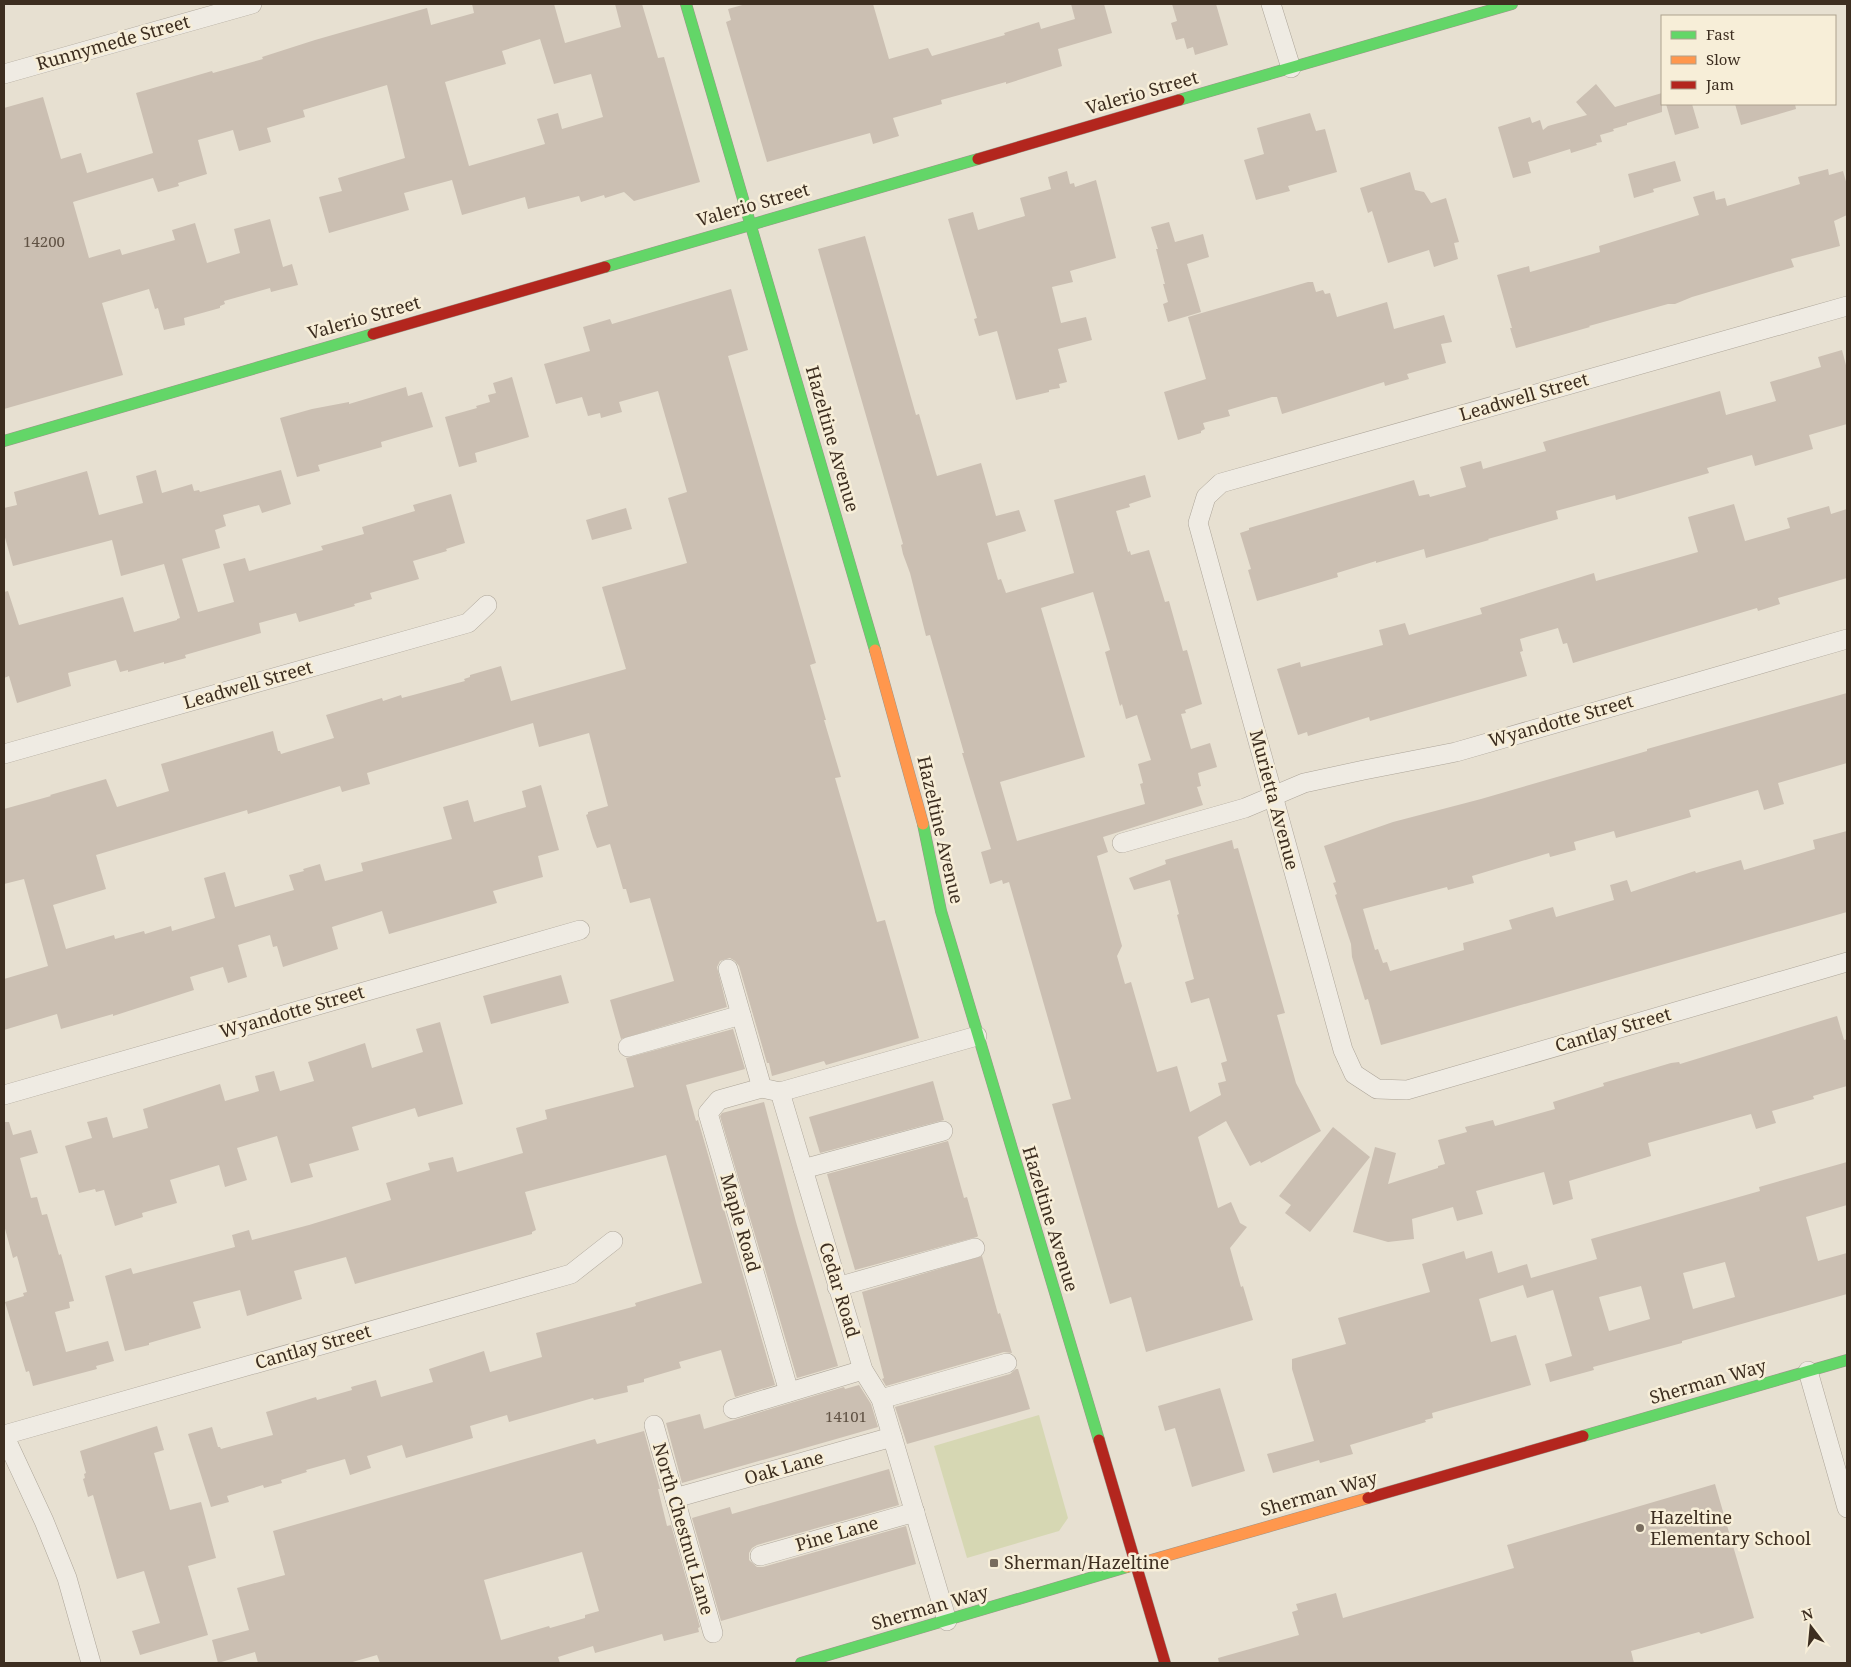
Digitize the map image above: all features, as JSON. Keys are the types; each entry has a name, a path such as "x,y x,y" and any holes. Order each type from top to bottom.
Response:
{"street":[{"name":"Runnymede Street","path":"4,74 252,4"},
{"name":"Hazeltine Avenue","path":"686,4 863,606 925,830 941,911 977,1036 1164,1663"},
{"path":"1271,4 1291,68"},
{"name":"Valerio Street","path":"4,441 1512,4"},
{"name":"Leadwell Street","path":"1206,497 1222,483 1847,306"},
{"name":"Murietta Avenue","path":"1206,497 1198,523 1343,1050 1354,1074 1377,1089"},
{"name":"Leadwell Street","path":"4,754 468,623 487,606"},
{"name":"Wyandotte Street","path":"1122,843 1245,808 1304,784 1456,752 1847,639"},
{"name":"Wyandotte Street","path":"4,1095 580,930"},
{"name":"Cantlay Street","path":"1377,1089 1408,1090 1847,962"},
{"name":"Cedar Road","path":"728,969 742,1015 803,1170 863,1370 881,1399 947,1621"},
{"path":"628,1047 742,1015"},
{"name":"Maple Road","path":"789,1392 708,1113 719,1100 771,1090 977,1036"},
{"path":"803,1170 943,1130"},
{"name":"Cantlay Street","path":"4,1435 571,1274 613,1241"},
{"path":"837,1287 975,1248"},
{"name":"Sherman Way","path":"800,1663 1135,1564 1460,1473 1847,1360"},
{"path":"881,1399 1008,1363"},
{"path":"733,1409 863,1370"},
{"path":"1808,1371 1847,1508"},
{"name":"North Chestnut Lane","path":"654,1425 713,1632"},
{"path":"4,1435 44,1521 66,1578 91,1663"},
{"name":"Oak Lane","path":"675,1498 892,1437"},
{"name":"Pine Lane","path":"760,1556 915,1512"}],"green space":[{"path":"1039,1415 1068,1518 1059,1531 967,1558 934,1446"}],"building":[{"path":"472,4 554,4 565,43 621,27 615,4 642,4 658,58 664,57 700,182 634,201 624,192 605,198 604,195 581,202 579,196 528,209 525,197 462,215 452,180 404,193 409,210 329,233 319,197 342,191 338,178 405,158 387,85 303,110 305,117 267,128 271,142 239,151 233,130 198,140 207,174 178,183 179,186 158,192 153,178 73,202 89,258 120,249 122,255 175,240 172,230 195,223 207,263 240,253 234,229 270,219 283,267 292,264 298,285 271,292 270,288 224,301 225,304 220,306 220,308 184,318 185,325 164,330 158,308 155,309 149,289 102,303 123,375 4,409 4,108 43,97 61,159 81,153 87,173 153,153 136,93 212,71 213,73 263,59 262,57 315,40 427,8 431,25 474,13","holes":["540,39 554,84 591,74 603,117 562,129 558,113 537,119 545,144 469,166 445,82 506,64 502,51"]},
{"path":"746,4 873,4 889,59 928,48 932,56 1005,35 1004,33 1039,22 1041,29 1075,19 1071,4 1104,4 1112,33 1058,49 1062,66 1006,84 1006,82 941,100 942,104 893,118 899,136 873,144 870,133 767,162 726,22 731,20 728,9"},
{"path":"1172,4 1216,4 1228,45 1195,55 1193,47 1187,49 1184,38 1176,40 1171,23 1177,21"},
{"path":"1596,84 1615,107 1661,93 1662,112 1627,123 1627,125 1613,129 1614,131 1600,135 1602,142 1596,143 1597,145 1571,153 1570,149 1528,162 1531,173 1513,178 1498,127 1530,117 1532,123 1540,120 1543,130 1548,126 1587,115 1576,102"},
{"path":"1666,105 1692,105 1699,128 1675,135"},
{"path":"1735,105 1795,105 1796,109 1741,125"},
{"path":"1310,113 1316,131 1325,129 1337,172 1288,186 1290,191 1256,200 1244,160 1264,154 1257,128"},
{"path":"1675,161 1681,181 1653,189 1654,192 1634,198 1628,174"},
{"path":"1828,169 1829,175 1843,171 1847,185 1847,215 1834,221 1840,246 1791,259 1794,267 1692,297 1675,304 1668,304 1516,348 1497,275 1529,266 1530,272 1600,252 1599,246 1699,215 1693,197 1714,191 1716,200 1725,198 1727,206 1800,184 1798,177"},
{"path":"1067,171 1070,184 1074,183 1075,187 1096,180 1116,258 1070,271 1073,282 1052,287 1061,323 1086,317 1092,340 1058,349 1067,382 1059,384 1060,388 1016,400 997,331 979,336 974,319 977,318 948,219 973,212 978,230 1025,216 1020,198 1051,189 1048,177"},
{"path":"1410,172 1415,190 1424,192 1431,203 1446,198 1459,242 1454,243 1458,259 1434,267 1429,250 1388,263 1372,211 1368,213 1360,188"},
{"path":"1169,222 1175,242 1203,234 1209,257 1187,264 1201,312 1168,322 1163,304 1168,302 1163,284 1165,284 1156,249 1158,249 1151,227"},
{"path":"865,236 916,415 919,414 937,476 981,463 996,516 1019,510 1026,531 987,543 998,580 1001,579 1006,593 1074,573 1054,500 1145,475 1151,497 1129,504 1130,507 1116,511 1128,552 1130,551 1131,555 1149,550 1165,602 1169,601 1183,651 1187,650 1202,704 1185,710 1186,713 1181,714 1191,749 1210,743 1217,767 1198,773 1201,786 1197,787 1203,805 1103,837 1108,852 1097,856 1122,946 1117,956 1125,984 1131,982 1157,1072 1177,1066 1190,1112 1221,1095 1218,1083 1226,1081 1221,1063 1227,1061 1209,998 1191,1003 1185,982 1194,979 1170,880 1134,890 1129,878 1166,864 1165,860 1232,840 1234,849 1238,848 1285,1013 1277,1015 1296,1083 1321,1131 1261,1163 1260,1161 1250,1166 1226,1121 1198,1137 1218,1208 1231,1202 1240,1223 1247,1227 1230,1248 1253,1320 1146,1352 1131,1297 1110,1304 1052,1104 1071,1099 1009,882 1003,884 1002,880 990,884 981,852 991,849 962,753 964,753 930,635 926,636 910,573 903,554 901,545 903,544 818,249","holes":["1093,592 1110,650 1105,652 1120,706 1122,704 1126,719 1137,715 1151,760 1138,764 1143,783 1140,784 1145,804 1017,841 1000,782 1085,757 1041,608"]},
{"path":"1313,282 1316,292 1323,290 1325,294 1330,293 1337,317 1387,302 1394,329 1444,315 1452,342 1441,344 1446,363 1407,374 1409,379 1385,386 1384,382 1282,414 1277,397 1272,397 1228,410 1230,416 1203,423 1205,429 1201,433 1178,440 1164,392 1206,379 1188,317"},
{"path":"731,289 748,350 728,356 816,663 810,665 841,777 835,778 877,922 885,920 919,1038 826,1065 824,1061 772,1076 739,966 730,958 720,961 717,967 727,1007 621,1039 610,1000 674,981 650,898 630,903 626,889 623,889 610,844 597,848 593,838 586,815 588,812 608,806 589,733 539,747 533,723 367,773 370,784 342,792 340,786 248,814 247,810 96,855 106,889 53,905 66,949 114,935 115,939 144,931 145,934 171,926 172,931 215,918 204,878 225,872 235,907 294,890 289,875 304,871 303,869 320,864 325,881 363,871 361,863 452,839 443,807 468,800 474,822 526,807 522,791 541,785 559,850 538,856 543,877 493,891 497,903 389,934 382,911 332,927 338,949 283,967 277,946 273,947 270,935 238,945 247,977 228,983 223,967 190,977 194,990 113,1016 113,1014 61,1029 57,1014 4,1030 4,979 48,966 24,879 4,884 4,809 106,779 117,807 169,791 161,764 273,731 278,751 281,754 334,738 326,715 382,698 383,701 401,695 402,698 465,681 464,679 470,677 470,675 501,666 511,701 626,669 602,587 687,563 668,498 687,492 658,391 619,402 622,412 601,418 600,413 588,416 582,397 556,404 544,364 590,351 583,327 610,319 612,324"},
{"path":"1842,350 1847,369 1847,424 1809,435 1813,449 1755,466 1752,455 1707,468 1709,473 1616,500 1615,495 1556,511 1558,519 1489,540 1426,558 1424,549 1376,563 1376,561 1337,573 1338,577 1257,601 1248,570 1251,569 1240,533 1249,530 1249,528 1414,480 1419,496 1429,494 1430,497 1466,487 1460,467 1481,461 1483,469 1546,451 1543,442 1720,391 1726,415 1776,401 1770,382 1821,367 1818,357"},
{"path":"512,377 529,437 475,453 477,462 459,467 445,417 477,408 476,406 490,402 488,395 496,393 493,383"},
{"path":"406,387 408,396 422,392 433,427 381,442 382,447 318,465 320,471 297,477 280,418 312,409 349,402 349,404"},
{"path":"156,470 162,493 192,484 194,491 199,490 200,492 281,470 291,504 262,513 259,505 223,515 226,526 215,530 220,548 182,559 198,612 234,602 223,564 245,558 249,571 323,550 321,546 364,534 362,527 415,511 413,505 451,494 465,543 446,549 447,551 413,561 419,579 370,593 372,599 354,604 355,606 299,622 296,613 259,623 261,633 185,655 186,658 164,664 164,662 128,672 128,670 120,672 116,660 68,673 71,686 17,703 9,676 4,678 4,592 8,591 19,625 123,597 134,632 180,618 164,564 121,576 112,540 13,566 4,534 4,508 17,505 14,492 87,471 99,515 143,503 136,476"},
{"path":"1734,504 1745,541 1790,528 1787,518 1829,506 1831,514 1847,509 1847,578 1778,598 1780,604 1758,611 1757,608 1573,663 1567,643 1563,644 1558,628 1520,639 1523,651 1520,652 1527,676 1370,721 1369,717 1308,736 1307,732 1298,735 1277,669 1300,662 1301,667 1383,645 1379,630 1405,623 1409,635 1482,614 1480,608 1594,573 1596,581 1698,552 1688,517"},
{"path":"626,508 632,529 592,540 586,520"},
{"path":"1847,693 1847,763 1778,783 1784,804 1764,810 1758,790 1689,810 1691,817 1616,838 1614,831 1574,842 1576,850 1550,857 1549,853 1472,876 1474,883 1448,890 1447,887 1363,909 1375,950 1378,949 1383,963 1387,962 1390,971 1464,950 1463,943 1512,929 1509,920 1553,907 1556,917 1614,900 1610,885 1627,880 1631,892 1695,871 1696,873 1741,860 1744,870 1815,849 1813,840 1847,831 1847,912 1381,1045 1368,999 1365,1000 1352,957 1351,944 1335,895 1337,894 1333,883 1336,882 1324,846 1393,822 1481,799 1647,751 1647,749"},
{"path":"561,975 569,1003 491,1024 483,996"},
{"path":"1837,1016 1844,1040 1847,1039 1847,1086 1813,1096 1814,1099 1772,1111 1776,1123 1756,1129 1751,1114 1648,1143 1651,1156 1569,1181 1573,1199 1553,1205 1544,1172 1476,1191 1483,1214 1457,1221 1453,1207 1412,1219 1414,1239 1388,1242 1353,1232 1375,1147 1396,1153 1388,1184 1445,1164 1438,1140 1467,1132 1465,1127 1493,1120 1495,1126 1555,1109 1553,1102 1604,1086 1603,1083 1671,1063 1679,1062 1680,1064"},
{"path":"440,1022 463,1104 418,1117 415,1108 352,1127 359,1150 309,1164 313,1177 291,1183 277,1136 237,1148 247,1180 225,1187 219,1165 170,1180 177,1203 142,1213 143,1217 115,1226 104,1190 96,1192 95,1189 79,1193 65,1146 92,1138 87,1122 107,1117 113,1138 148,1128 143,1109 220,1084 225,1101 259,1091 255,1076 274,1071 280,1091 314,1081 308,1062 365,1043 372,1068 423,1052 416,1029"},
{"path":"733,1029 745,1069 686,1085 696,1121 698,1120 775,1385 735,1397 721,1350 679,1362 681,1368 644,1379 644,1382 627,1386 628,1392 594,1400 593,1398 509,1422 507,1415 470,1426 473,1438 406,1458 402,1445 367,1456 371,1468 350,1475 345,1459 306,1470 307,1472 281,1480 282,1483 264,1488 263,1485 227,1496 229,1502 211,1507 188,1434 212,1427 218,1447 221,1449 273,1435 266,1412 316,1397 317,1400 352,1390 351,1387 376,1380 381,1397 433,1382 429,1369 484,1351 490,1372 542,1357 536,1333 636,1306 635,1303 702,1283 666,1155 525,1192 536,1230 532,1234 355,1284 346,1257 294,1271 302,1299 247,1316 240,1290 193,1302 201,1328 125,1351 105,1276 131,1268 133,1274 235,1247 232,1235 249,1230 252,1240 391,1200 386,1183 430,1170 428,1163 453,1157 457,1172 523,1153 516,1128 547,1119 545,1110 634,1087 626,1058"},
{"path":"933,1081 944,1120 820,1153 809,1117"},
{"path":"764,1102 796,1222 838,1366 797,1378 720,1116 722,1113"},
{"path":"4,1122 9,1122 13,1135 31,1130 38,1153 20,1158 31,1198 37,1197 42,1215 47,1214 59,1255 61,1254 74,1301 69,1302 70,1308 55,1312 66,1352 108,1341 114,1361 96,1366 97,1369 33,1386 29,1371 26,1372 5,1302 24,1296 23,1293 27,1292 17,1256 13,1258 4,1225"},
{"path":"1333,1127 1370,1157 1310,1232 1285,1213 1291,1205 1279,1196"},
{"path":"948,1141 964,1198 967,1197 978,1236 855,1270 827,1174"},
{"path":"1847,1162 1847,1205 1806,1217 1818,1261 1847,1253 1847,1294 1682,1341 1682,1343 1593,1367 1594,1370 1550,1382 1545,1364 1572,1356 1553,1290 1527,1298 1523,1285 1479,1299 1491,1342 1516,1335 1531,1385 1432,1413 1433,1418 1425,1420 1426,1422 1350,1445 1353,1454 1320,1463 1319,1460 1273,1473 1267,1454 1314,1441 1292,1369 1292,1359 1346,1344 1338,1318 1430,1292 1422,1264 1464,1251 1466,1259 1492,1251 1498,1273 1527,1264 1531,1278 1597,1259 1591,1239 1760,1191 1759,1187","holes":["1725,1262 1735,1297 1693,1309 1683,1273","1641,1286 1650,1319 1609,1331 1599,1297"]},
{"path":"982,1256 998,1314 1000,1313 1012,1353 1004,1352 886,1386 882,1379 884,1378 862,1292"},
{"path":"1018,1369 1030,1409 907,1444 895,1407 1010,1374"},
{"path":"859,1385 871,1404 878,1427 682,1483 666,1423 700,1414 704,1429 844,1387 845,1389"},
{"path":"1220,1388 1245,1471 1192,1487 1175,1428 1165,1431 1158,1406"},
{"path":"157,1426 164,1450 154,1453 170,1510 201,1502 216,1558 188,1566 208,1635 140,1655 132,1631 160,1623 144,1571 117,1579 93,1495 88,1497 83,1479 86,1473 80,1451"},
{"path":"644,1431 660,1489 658,1489 667,1526 671,1525 700,1627 698,1628 699,1632 664,1641 662,1634 595,1653 593,1646 558,1657 560,1663 380,1663 377,1655 349,1663 258,1663 255,1652 218,1663 212,1640 249,1630 237,1588 285,1575 273,1531 595,1439 597,1444","holes":["582,1552 599,1611 585,1615 585,1618 501,1640 484,1580"]},
{"path":"889,1469 899,1505 757,1545 749,1553 749,1560 757,1567 763,1567 906,1526 916,1564 721,1621 692,1518 730,1507 732,1514"},
{"path":"1715,1484 1754,1618 1701,1634 1699,1632 1631,1651 1634,1663 1219,1663 1218,1658 1299,1635 1292,1612 1298,1610 1296,1604 1336,1593 1343,1618 1514,1568 1507,1545"}],"traffic: fast":[{"path":"686,4 875,650"},
{"path":"1179,100 1512,4"},
{"path":"605,267 978,159"},
{"path":"4,441 373,334"},
{"path":"923,824 941,911 1099,1440"},
{"path":"1583,1436 1847,1360"},
{"path":"801,1663 1127,1567"}],"traffic: slow":[{"path":"875,650 923,824"},
{"path":"1127,1567 1368,1498"}],"traffic: jam":[{"path":"978,159 1179,100"},
{"path":"373,334 605,267"},
{"path":"1368,1498 1583,1436"},
{"path":"1099,1440 1165,1663"}],"place":[{"name":"Hazeltine Elementary School","path":"1640,1528"},
{"name":"Sherman/Hazeltine","path":"994,1563"}]}
